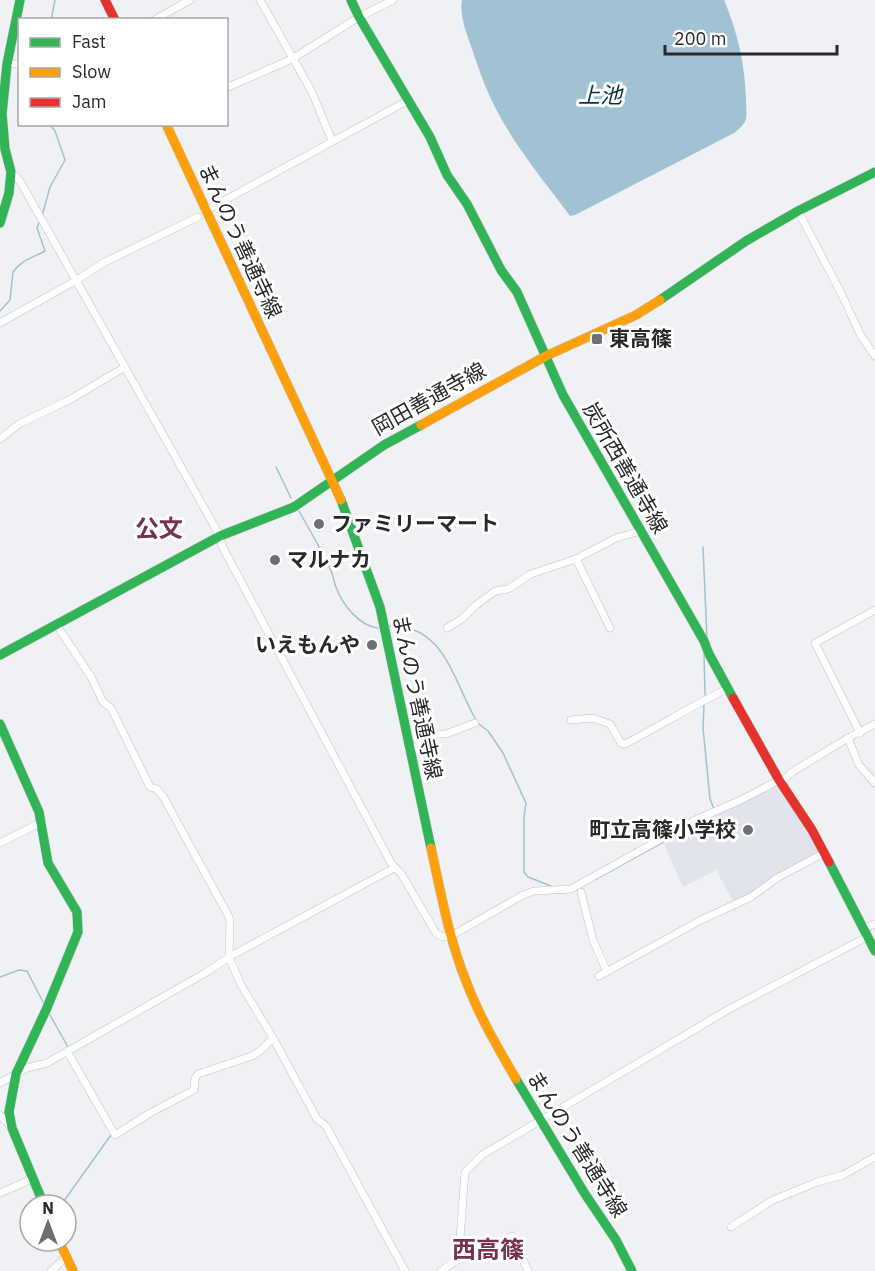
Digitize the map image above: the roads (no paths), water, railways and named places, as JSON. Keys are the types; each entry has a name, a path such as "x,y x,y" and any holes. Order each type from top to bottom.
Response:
{"main road":[{"path":"0,223 9,193 11,172 2,125 7,64 20,0"},
{"path":"105,0 114,18"},
{"name":"炭所西善通寺線","path":"351,0 407,101 430,137 447,175 467,204 501,270 517,292 563,395 588,441 611,477 729,688 812,830 875,951"},
{"name":"まんのう善通寺線","path":"166,126 202,214 333,480 358,544 380,607 408,751 451,936 466,982 492,1038 540,1121 616,1240 632,1271"},
{"name":"岡田善通寺線","path":"0,655 220,536 294,507 384,445 546,356 636,315 677,290 746,241 798,211 875,172"},
{"path":"0,724 42,822 48,863 76,912 78,932 46,1010 16,1074 9,1112 12,1128 38,1193"},
{"path":"64,1253 73,1271"}],"street":[{"path":"158,18 190,0"},
{"path":"260,0 312,92 332,141"},
{"path":"228,87 292,59 359,17 393,0"},
{"path":"7,64 18,64"},
{"path":"0,323 103,263 202,214 407,101"},
{"path":"11,172 20,181 77,280 177,463 220,536 222,546 394,868 402,875 436,933 442,937 451,936 523,895 534,891 571,889 695,820 782,779 875,724"},
{"path":"798,211 861,336 875,356"},
{"path":"0,439 19,424 71,399 125,367"},
{"path":"447,627 462,619 495,591 508,589 543,569 576,559 616,538 641,531"},
{"path":"576,559 610,628"},
{"path":"860,733 815,642 875,610"},
{"path":"56,624 91,676 103,702 111,708 150,787 158,789 164,798 229,917 229,957 241,985 317,1119 326,1126 405,1271"},
{"path":"571,720 592,718 610,724 621,743 625,744 656,729 697,703 729,688"},
{"path":"408,751 436,734 446,734 476,723"},
{"path":"848,738 859,765 875,783"},
{"path":"0,843 42,822"},
{"path":"599,976 701,920 751,897 777,878 824,853"},
{"path":"0,1083 27,1068 46,1063 207,972 229,957 394,868"},
{"path":"581,892 593,940 607,972"},
{"path":"457,1260 465,1172 482,1155 507,1138 540,1121 731,1008 867,932 875,924"},
{"path":"67,1051 115,1135 194,1090 195,1078 198,1074 252,1056 273,1038"},
{"path":"0,1115 12,1128"},
{"path":"731,1227 771,1201 817,1182 843,1175 875,1157"},
{"path":"0,1193 32,1179"},
{"path":"441,1271 457,1260 469,1257 512,1236 528,1271"},
{"path":"51,1271 66,1257"}],"water":[{"name":"上池","path":"462,0 724,0 737,37 742,62 746,100 745,121 734,133 570,216 521,151 492,102 466,31"}],"waterway":[{"path":"51,18 55,0"},
{"path":"42,216 50,187 65,160 51,126"},
{"path":"0,311 10,300 13,272 24,261 45,251 37,228 40,220"},
{"path":"276,467 291,498"},
{"path":"299,511 321,549 342,600 358,619 378,628"},
{"path":"703,547 707,639"},
{"path":"388,626 407,628 422,634 434,644 453,672 476,720"},
{"path":"704,654 705,695"},
{"path":"704,704 703,728 710,799 714,809"},
{"path":"479,724 488,731 503,753 526,803 524,872 528,877 551,886"},
{"path":"596,879 705,819"},
{"path":"557,893 570,892"},
{"path":"0,977 19,970 27,971 43,1002"},
{"path":"50,1015 68,1047"},
{"path":"70,1193 111,1135"}],"place":[{"name":"東高篠","path":"597,339"},
{"name":"ファミリーマート","path":"319,524"},
{"name":"マルナカ","path":"275,560"},
{"name":"いえもんや","path":"372,645"},
{"name":"町立高篠小学校","path":"748,830"}],"district":[{"name":"公文","path":"159,529"},
{"name":"西高篠","path":"488,1250"}]}
